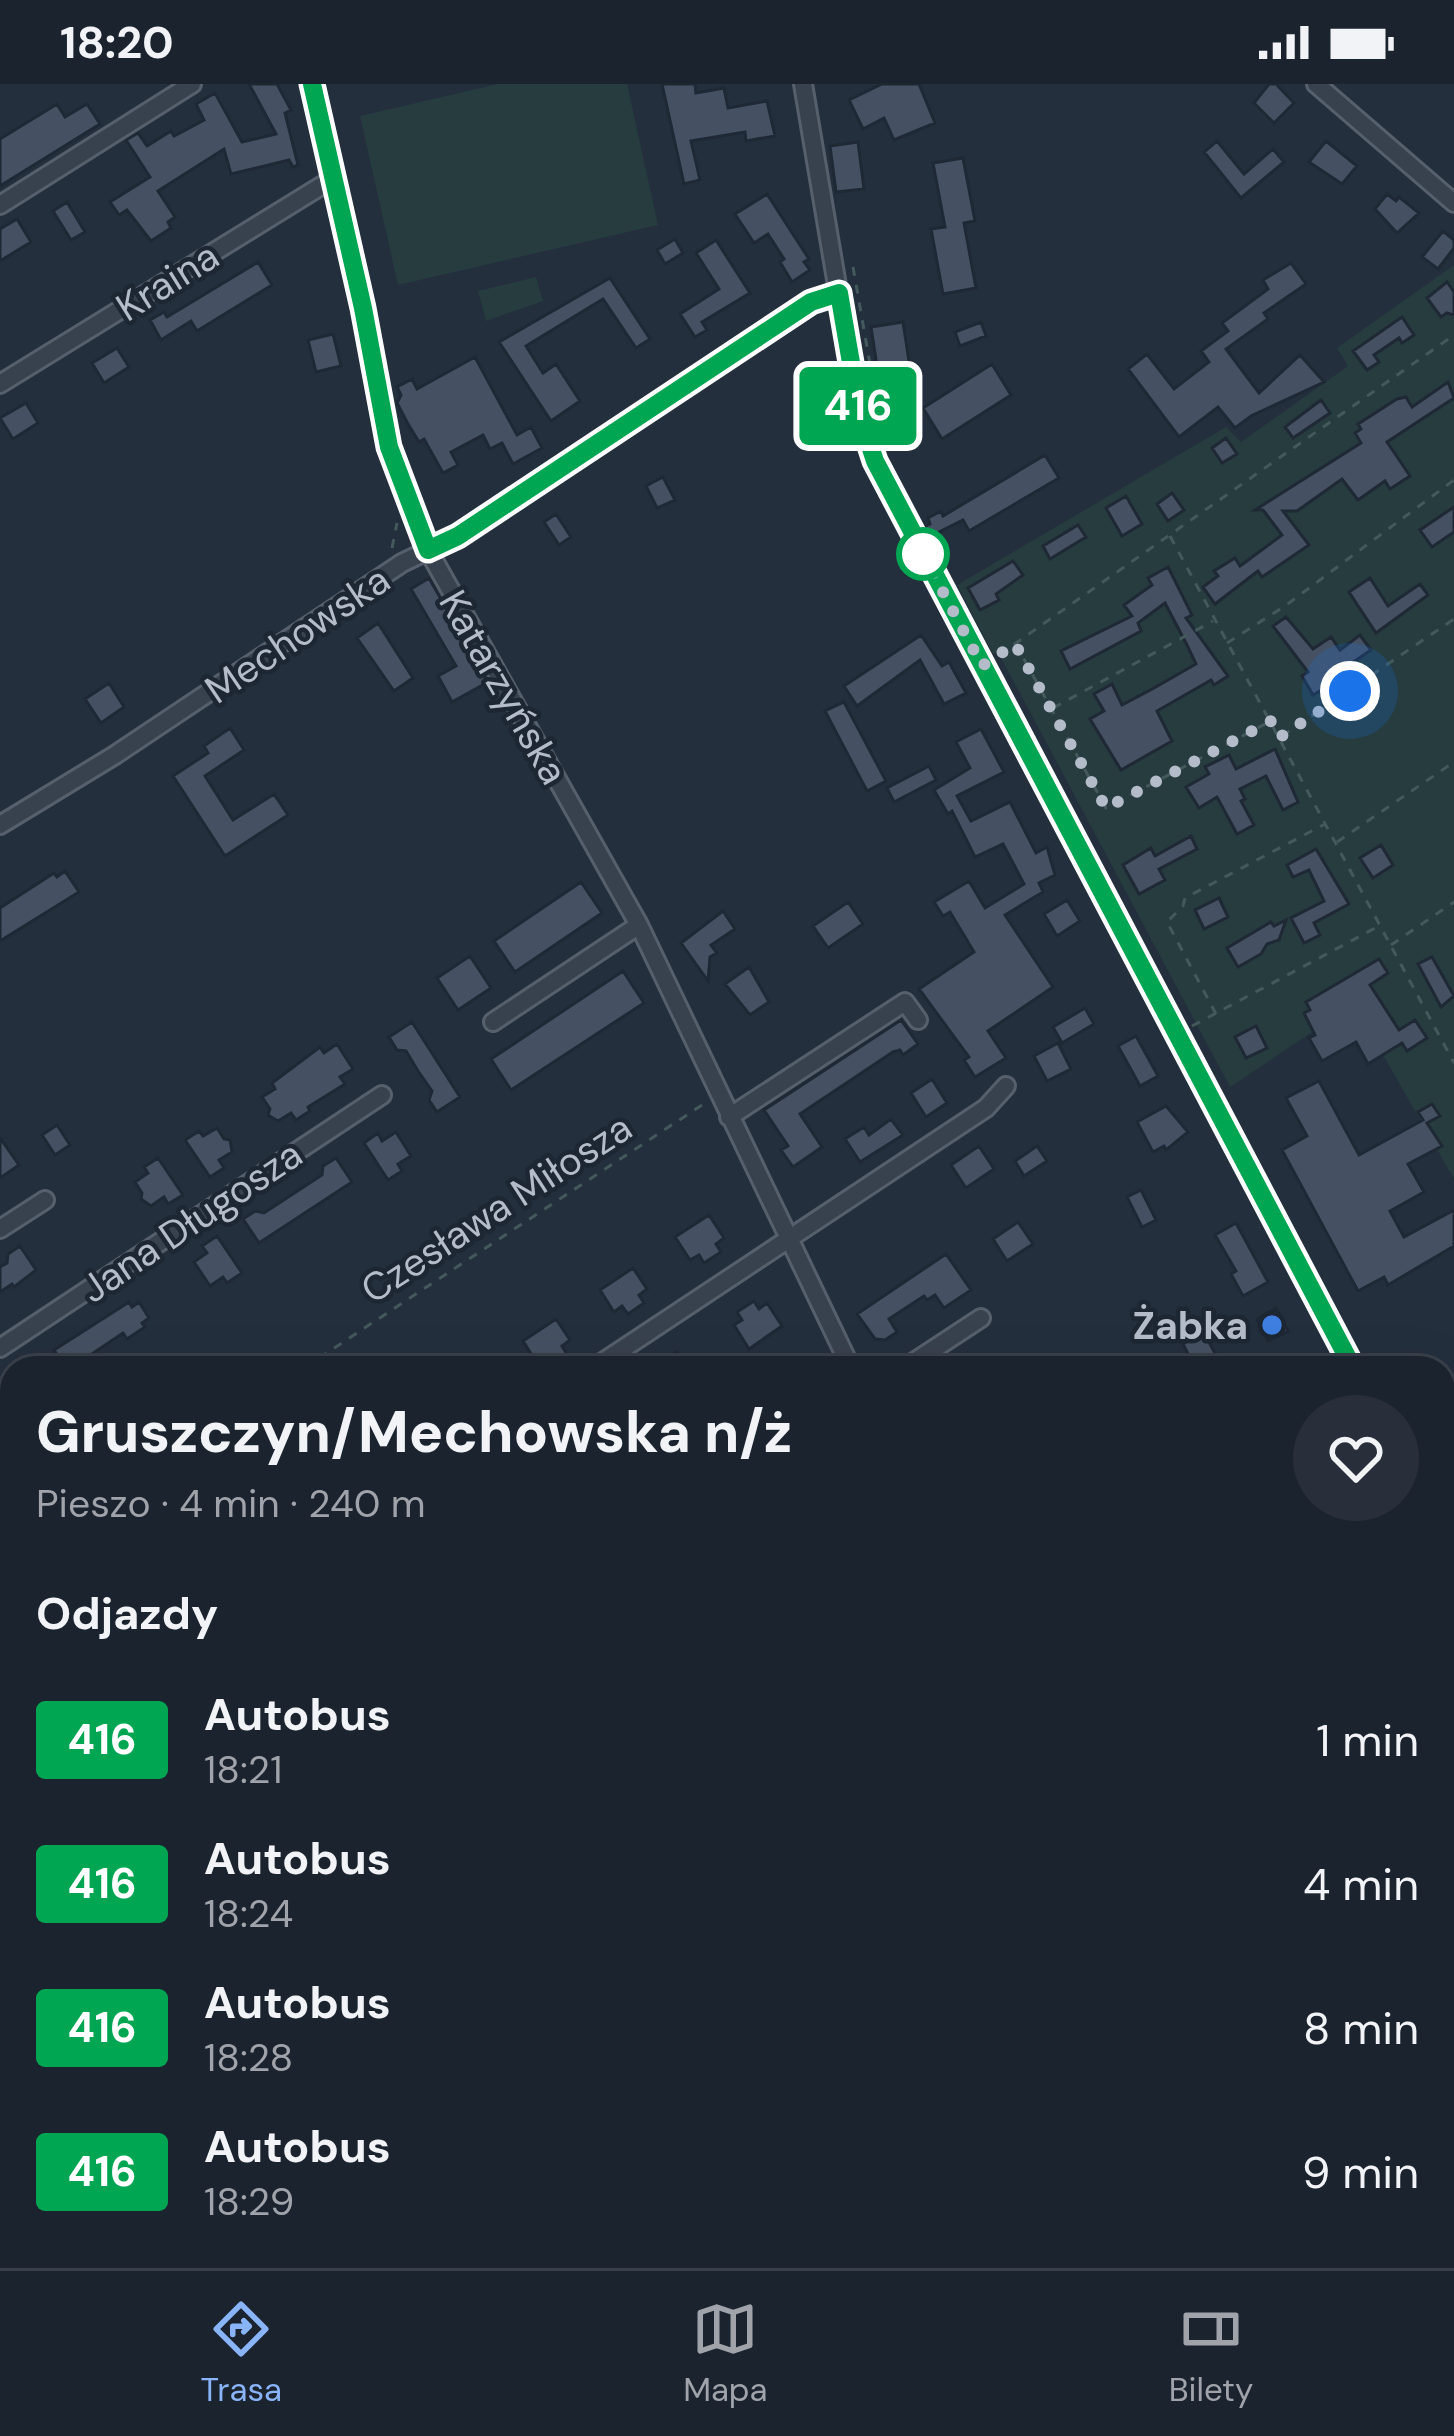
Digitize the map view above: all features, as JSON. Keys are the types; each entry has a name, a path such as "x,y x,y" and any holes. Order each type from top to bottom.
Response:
{"street":[{"path":"0,205 192,84"},
{"path":"803,84 866,438 1347,1356"},
{"path":"1316,84 1454,203"},
{"name":"Katarzyńska","path":"311,86 385,430 428,550 639,925 845,1356"},
{"name":"Kraina","path":"0,384 334,178"},
{"name":"Mechowska","path":"0,825 428,550 458,536 811,302 839,293"},
{"path":"493,1022 639,925"},
{"path":"729,1117 905,1002 918,1020"},
{"path":"612,1356 986,1108 1006,1086"},
{"name":"Jana Długosza","path":"0,1348 382,1095"},
{"path":"0,1229 45,1200"},
{"path":"923,1356 981,1318"}],"path":[{"path":"853,266 874,388 870,395"},
{"path":"982,666 1454,335"},
{"path":"1227,643 1285,606 1454,480"},
{"path":"1171,536 1454,1063"},
{"path":"1280,737 1454,619"},
{"path":"1051,709 1215,620"},
{"path":"1015,644 1106,808 1271,721"},
{"path":"1337,842 1454,762"},
{"path":"1216,1014 1167,922 1185,898 1327,824"},
{"path":"1391,945 1454,902"},
{"path":"1176,1034 1381,926"},
{"path":"1445,1046 1454,1040"},
{"name":"Czesława Miłosza","path":"322,1356 718,1094"}],"green space":[{"path":"498,84 627,84 658,225 398,285 360,116"},
{"path":"1454,265 1454,1179 1354,1004 1230,1087 998,652 993,654 957,585 1226,427 1241,442 1348,366 1337,348"},
{"path":"536,277 543,301 486,321 478,291"}],"building":[{"path":"249,84 277,84 291,110 285,113 298,165 293,167 289,160 231,174 224,149 158,191 175,217 168,222 171,228 151,241 127,210 119,215 110,202 150,177 126,140 138,133 147,146 171,131 174,136 204,120 196,104 215,93 242,142 276,134"},
{"path":"662,84 695,84 696,93 724,88 728,108 767,101 775,136 746,141 745,132 691,141 700,180 684,184"},
{"path":"882,84 919,84 935,123 894,140 884,118 863,129 849,100"},
{"path":"1269,84 1276,84 1294,103 1274,123 1254,103"},
{"path":"57,104 65,117 87,104 100,124 0,186 0,139"},
{"path":"1217,141 1244,174 1273,149 1284,162 1241,198 1204,152"},
{"path":"1326,141 1357,166 1342,184 1309,162"},
{"path":"858,142 864,189 836,192 830,146"},
{"path":"963,158 975,221 964,223 976,288 943,294 931,229 945,227 933,163"},
{"path":"767,194 809,259 804,262 810,270 792,282 768,234 754,243 735,214"},
{"path":"1387,194 1419,213 1397,233 1375,209"},
{"path":"67,202 85,232 71,240 53,211"},
{"path":"17,219 31,242 0,261 0,229"},
{"path":"1443,231 1454,240 1454,248 1438,269 1422,257"},
{"path":"675,239 683,253 665,264 657,250"},
{"path":"716,240 750,293 702,322 707,330 695,337 680,314 719,289 696,253"},
{"path":"258,262 272,285 197,331 191,321 161,340 150,320 164,312 167,317"},
{"path":"1291,263 1306,284 1264,313 1268,319 1226,349 1259,393 1300,355 1324,382 1235,428 1218,407 1179,437 1128,369 1147,354 1174,389 1209,362 1201,351 1228,331 1222,323 1268,289 1263,280"},
{"path":"610,278 650,339 636,348 603,299 526,346 543,373 556,364 580,401 551,421 499,342"},
{"path":"1447,282 1454,292 1454,315 1441,317 1427,298"},
{"path":"1402,317 1414,335 1402,343 1399,338 1374,355 1379,362 1367,370 1353,351"},
{"path":"903,322 912,381 880,386 871,327"},
{"path":"981,322 986,336 960,346 955,332"},
{"path":"333,334 341,366 316,372 308,340"},
{"path":"117,348 129,367 104,383 92,363"},
{"path":"475,357 517,435 531,427 542,448 513,464 502,443 490,449 483,435 451,452 458,465 443,473 424,439 419,442 408,424 397,403 401,395 397,387 412,379 417,389"},
{"path":"992,364 1011,395 942,439 923,408"},
{"path":"1448,382 1454,398 1387,442 1410,476 1390,489 1385,481 1358,500 1342,479 1297,511 1283,511 1309,545 1262,577 1258,571 1215,604 1203,587 1218,576 1214,571 1235,558 1240,566 1282,535 1263,510 1255,510 1361,443 1355,433 1361,429 1358,424 1397,399 1406,397 1412,407"},
{"path":"1321,400 1330,413 1293,438 1285,427"},
{"path":"26,403 38,423 13,439 0,418"},
{"path":"1226,438 1237,454 1222,463 1212,448"},
{"path":"1045,455 1059,478 969,531 963,520 929,537 924,527 930,524 928,518 941,511 943,516"},
{"path":"663,477 675,500 657,508 646,486"},
{"path":"1172,493 1184,510 1168,521 1157,504"},
{"path":"1126,496 1142,524 1122,536 1106,508"},
{"path":"1454,507 1454,532 1432,547 1420,530"},
{"path":"556,514 571,537 559,545 544,522"},
{"path":"1078,525 1086,537 1050,559 1043,546"},
{"path":"1013,561 1023,575 996,594 999,600 980,610 968,588"},
{"path":"1168,567 1192,615 1186,618 1228,676 1214,685 1211,680 1157,711 1172,741 1121,770 1090,719 1104,711 1094,694 1112,684 1122,705 1196,664 1187,645 1165,603 1138,623 1141,631 1070,669 1061,651 1132,616 1124,605 1152,585 1148,578"},
{"path":"429,578 488,682 452,702 438,676 456,666 411,589"},
{"path":"1370,578 1388,606 1420,584 1428,595 1376,633 1349,592"},
{"path":"1286,617 1313,649 1331,637 1340,650 1360,635 1371,650 1313,695 1302,676 1308,672 1273,626"},
{"path":"378,623 413,678 394,691 357,638"},
{"path":"921,635 942,666 949,662 966,693 944,704 920,660 857,706 844,686"},
{"path":"109,683 124,707 101,723 85,699"},
{"path":"844,702 886,781 867,791 825,711"},
{"path":"230,728 244,750 205,776 233,820 274,794 288,815 225,856 173,776 208,753 204,746"},
{"path":"981,729 1004,772 957,796 971,821 1010,802 1036,853 1047,847 1055,875 1039,883 1043,892 1005,915 1053,987 988,1031 1006,1058 975,1077 964,1060 969,1057 919,989 974,952 950,912 943,916 934,902 969,881 985,908 1024,884 1003,844 975,857 952,811 948,814 934,790 970,768 956,742"},
{"path":"1275,749 1298,802 1283,810 1266,776 1240,789 1254,825 1237,834 1217,797 1199,808 1186,787 1209,774 1205,767 1229,755 1236,769"},
{"path":"929,766 936,780 894,802 887,788"},
{"path":"1191,836 1197,849 1159,869 1165,880 1139,894 1123,865 1151,848 1155,856"},
{"path":"1381,845 1393,865 1373,878 1360,858"},
{"path":"1316,849 1349,904 1314,923 1320,935 1304,943 1291,918 1324,901 1309,870 1293,877 1287,865"},
{"path":"65,871 79,892 0,941 0,908 54,873 57,877"},
{"path":"581,882 602,913 515,972 494,941"},
{"path":"1219,898 1228,917 1204,929 1195,910"},
{"path":"1067,900 1080,921 1057,936 1044,914"},
{"path":"848,902 863,924 828,948 813,926"},
{"path":"723,911 735,929 711,945 717,953 710,957 708,981 681,943"},
{"path":"1286,920 1279,940 1238,967 1227,948 1271,922 1274,926"},
{"path":"470,956 491,988 458,1010 437,978"},
{"path":"1432,957 1454,996 1441,1007 1418,964"},
{"path":"1379,959 1388,973 1370,985 1399,1030 1415,1020 1427,1038 1407,1051 1402,1043 1368,1064 1356,1042 1322,1061 1309,1038 1315,1035 1304,1013 1310,1010 1306,1002"},
{"path":"749,967 769,1002 750,1015 725,984"},
{"path":"623,971 644,1003 511,1090 491,1059"},
{"path":"1085,1008 1094,1024 1062,1043 1053,1027"},
{"path":"901,1020 918,1044 903,1055 900,1050 893,1052 800,1114 822,1147 793,1167 781,1150 788,1146 764,1110"},
{"path":"412,1022 460,1097 437,1112 429,1100 432,1091 406,1051 397,1050 389,1037"},
{"path":"1256,1026 1267,1048 1246,1058 1235,1037"},
{"path":"1136,1036 1158,1076 1140,1086 1118,1046"},
{"path":"1058,1043 1071,1069 1047,1081 1034,1056"},
{"path":"337,1044 353,1069 340,1077 345,1084 296,1120 291,1113 278,1121 268,1115 270,1109 262,1097 275,1089 272,1083 320,1047 324,1053"},
{"path":"932,1079 947,1103 926,1117 911,1093"},
{"path":"1319,1081 1359,1155 1423,1120 1418,1112 1432,1104 1440,1116 1427,1123 1442,1146 1408,1164 1424,1192 1390,1211 1404,1237 1454,1210 1454,1246 1388,1285 1384,1277 1358,1291 1282,1150 1307,1136 1286,1098"},
{"path":"1166,1106 1188,1132 1166,1150 1164,1146 1153,1152 1137,1122"},
{"path":"891,1119 903,1135 860,1162 845,1139 864,1127 869,1135"},
{"path":"57,1125 70,1145 55,1155 42,1135"},
{"path":"217,1128 230,1140 232,1152 219,1160 224,1168 210,1177 185,1140"},
{"path":"396,1132 411,1156 398,1164 402,1171 388,1180 364,1143 378,1133 382,1141"},
{"path":"0,1138 19,1165 0,1178"},
{"path":"979,1146 994,1169 966,1188 951,1165"},
{"path":"1037,1146 1047,1161 1024,1176 1015,1161"},
{"path":"158,1158 183,1195 168,1204 164,1197 151,1206 141,1199 135,1182 148,1173 144,1167"},
{"path":"336,1158 352,1182 259,1243 243,1219 255,1211 264,1213 322,1175 323,1166"},
{"path":"1141,1190 1156,1220 1142,1227 1127,1197"},
{"path":"709,1215 724,1238 716,1244 721,1252 704,1263 699,1255 690,1260 675,1237"},
{"path":"1018,1222 1033,1244 1007,1261 993,1239"},
{"path":"1236,1223 1268,1282 1243,1296 1231,1274 1236,1271 1215,1235"},
{"path":"217,1236 242,1273 227,1283 223,1277 210,1286 194,1262 207,1253 202,1246"},
{"path":"20,1246 36,1270 0,1292 0,1267"},
{"path":"946,1254 971,1290 944,1308 935,1295 927,1300 924,1296 889,1319 897,1332 885,1340 875,1339 857,1314"},
{"path":"633,1268 647,1289 639,1295 644,1303 628,1314 622,1306 614,1312 600,1290"},
{"path":"754,1301 759,1309 767,1303 782,1326 749,1349 734,1325 742,1320 737,1312"},
{"path":"129,1302 132,1307 139,1302 149,1318 142,1323 145,1327 127,1339 123,1333 89,1356 58,1356 54,1350"},
{"name":"Żabka","path":"1276,1308 1288,1331 1268,1341 1257,1319"},
{"path":"556,1319 570,1340 562,1346 564,1356 533,1356 523,1341"},
{"path":"1204,1333 1216,1356 1189,1356 1183,1344"}],"bus line":[{"name":"416","path":"312,84 389,447 428,550 458,536 811,302 839,293 860,415 875,461 1347,1356"}],"place":[{"name":"Żabka","path":"1272,1325"}],"route":[{"path":"923,554 982,666 1015,644 1106,808 1271,721 1280,737 1350,691"}]}
